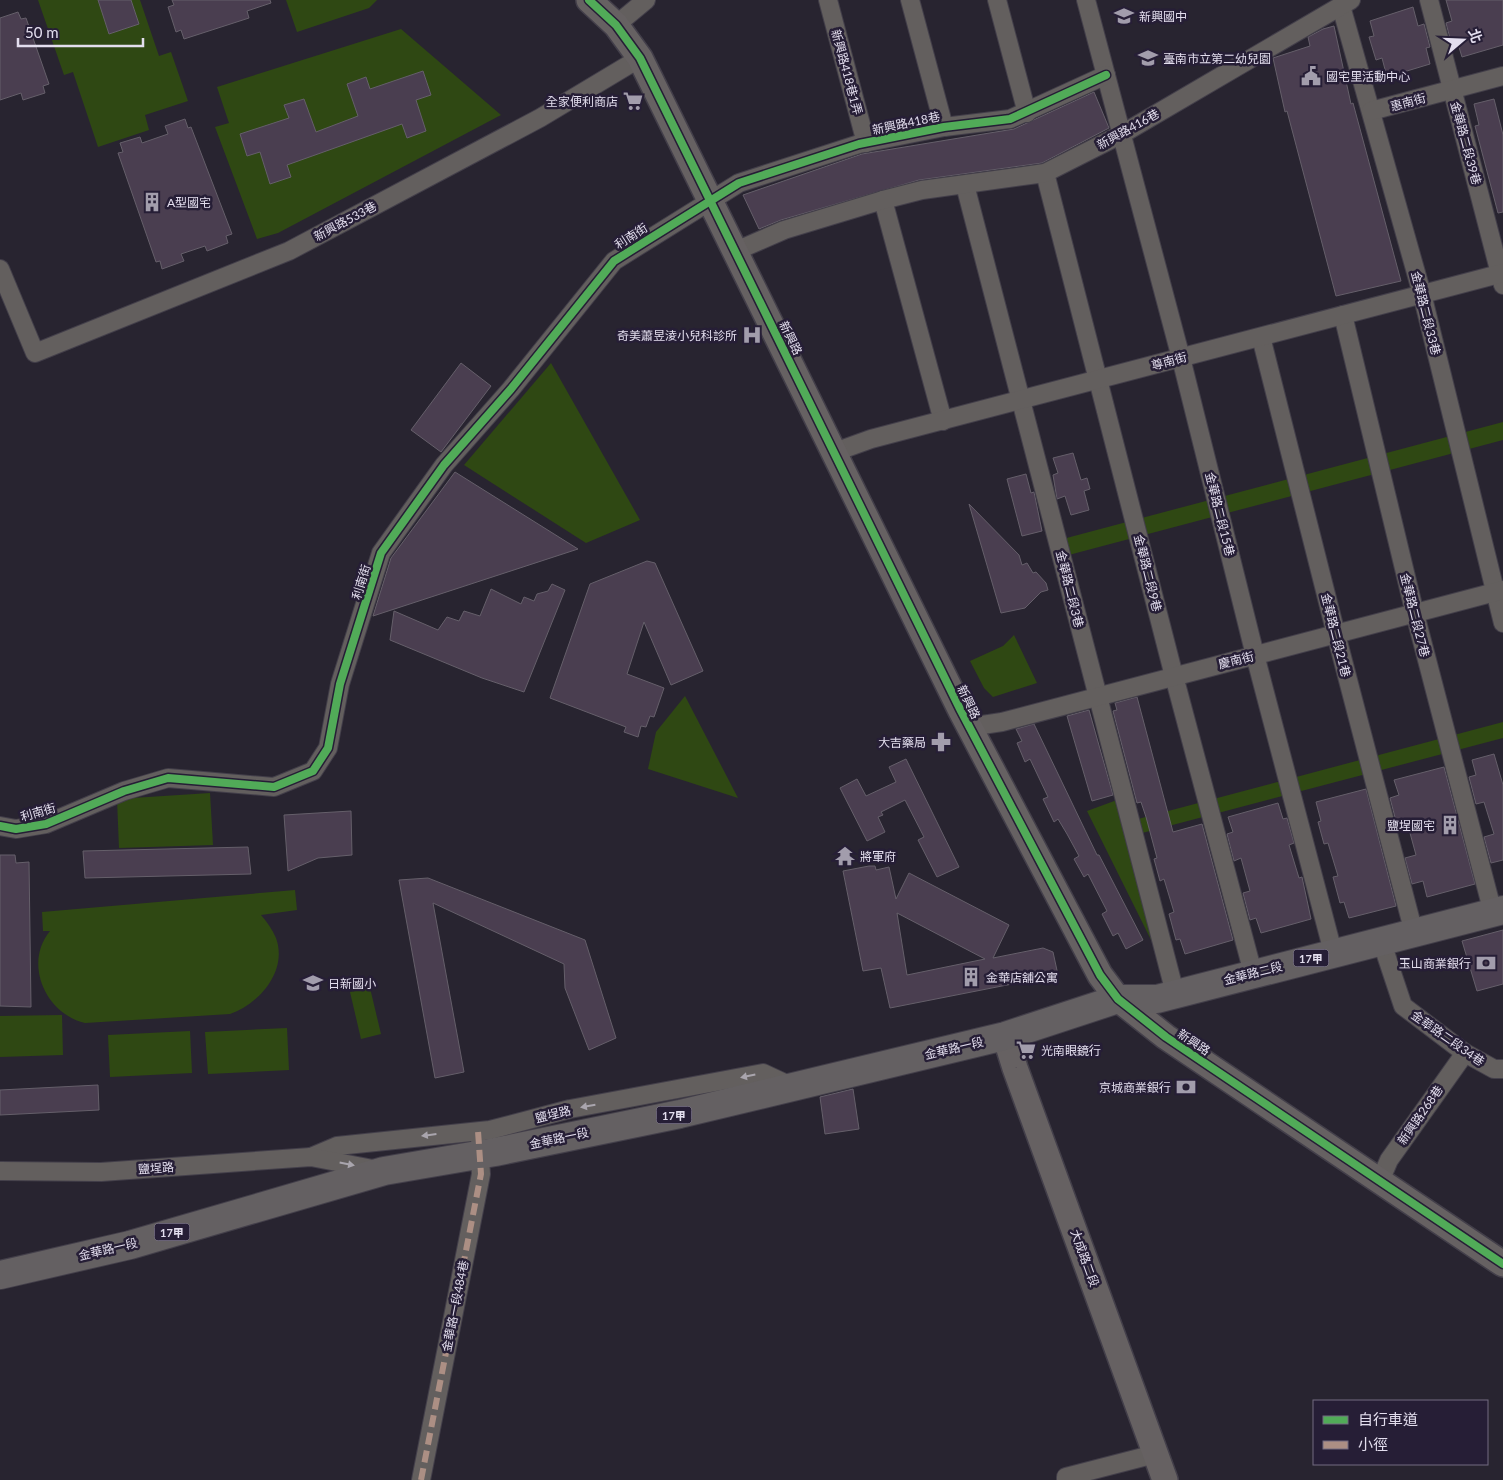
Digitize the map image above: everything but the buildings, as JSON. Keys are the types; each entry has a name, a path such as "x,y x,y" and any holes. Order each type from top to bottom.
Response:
{"main road":[{"name":"金華路二段","path":"1118,999 1157,999 1498,911"},
{"name":"金華路一段","path":"0,1275 130,1244 479,1143 680,1114 1006,1036 1118,999"}],"street":[{"name":"新興路","path":"589,0 616,25 640,58 970,727 1100,975 1118,999 1166,1037 1503,1264"},
{"path":"616,25 646,0"},
{"name":"新興路418巷1弄","path":"828,0 866,143"},
{"path":"910,0 944,127"},
{"path":"997,0 1027,113"},
{"name":"金華路二段15巷","path":"1086,0 1181,358 1255,655 1334,952"},
{"name":"金華路二段39巷","path":"1429,0 1502,277"},
{"name":"金華路二段33巷","path":"1346,3 1371,111 1422,294 1499,591 1503,623"},
{"name":"新興路416巷","path":"736,251 784,230 922,190 1046,172 1122,134 1346,3"},
{"name":"新興路533巷","path":"0,269 35,353 289,251 540,118 640,58"},
{"name":"新興路418巷","path":"711,199 739,183 866,143 944,127 1010,119 1027,113 1106,75"},
{"name":"惠南街","path":"1371,111 1503,76"},
{"name":"金華路二段9巷","path":"1046,172 1174,676 1253,973"},
{"name":"金華路二段3巷","path":"965,185 1175,993"},
{"name":"利南街","path":"0,826 16,829 46,824 124,791 168,778 274,787 313,771 328,748 340,684 381,553 444,465 511,389 614,260 711,199"},
{"path":"883,200 943,421"},
{"name":"尊南街","path":"835,452 871,440 1422,294 1502,277"},
{"name":"金華路二段27巷","path":"1343,315 1414,614 1498,911"},
{"name":"金華路二段21巷","path":"1261,337 1414,933"},
{"name":"慶南街","path":"970,727 1002,722 1499,591"},
{"name":"金華路二段34巷","path":"1381,940 1403,1006 1464,1053 1494,1070 1503,1069"},
{"name":"大成路二段","path":"1006,1036 1015,1068 1165,1480"},
{"name":"新興路268巷","path":"1380,1181 1389,1160 1464,1053"},
{"name":"鹽埕路","path":"311,1157 338,1146 479,1143"},
{"name":"金華路一段484巷","path":"421,1480 480,1174 479,1143"},
{"name":"鹽埕路","path":"0,1171 101,1172 311,1157 384,1172"},
{"path":"1066,1480 1066,1477 1155,1454"}],"green space":[{"path":"38,0 140,0 159,56 171,52 188,101 145,115 149,130 98,147 73,72 64,75"},
{"path":"286,0 377,0 369,8 297,32"},
{"path":"401,29 501,115 278,233 257,239 215,127 229,123 217,87"},
{"path":"551,363 640,520 586,543 464,465"},
{"path":"1503,422 1503,440 1065,556 1059,540"},
{"path":"1014,635 1037,683 993,697 984,688 970,661 1003,646"},
{"path":"685,696 738,798 648,769 656,732"},
{"path":"1503,722 1503,738 1127,837 1156,950 1087,811 1117,800 1123,823"},
{"path":"210,793 213,845 119,848 117,799"},
{"path":"295,890 297,910 261,915 276,938 279,950 274,974 268,985 251,1003 230,1014 85,1023 71,1018 59,1009 50,999 43,986 39,972 39,958 42,944 50,931 43,931 42,912"},
{"path":"370,988 381,1034 361,1039 350,992"},
{"path":"62,1015 63,1055 0,1057 0,1016"},
{"path":"287,1028 289,1070 208,1074 205,1032"},
{"path":"190,1031 192,1073 110,1077 108,1035"}],"marked path":[{"path":"421,1480 481,1174 478,1131"}],"cycle path":[{"path":"589,0 616,25 640,58 961,711 1100,975 1118,999 1166,1037 1503,1264"},
{"path":"0,826 16,829 46,824 124,791 168,778 274,787 313,771 328,748 340,684 381,553 444,465 511,389 614,261 739,183 859,144 944,127 1010,119 1106,75"}],"place":[{"name":"新興國中","path":"1124,16"},
{"name":"臺南市立第二幼兒園","path":"1148,58"},
{"name":"國宅里活動中心","path":"1311,76"},
{"name":"全家便利商店","path":"633,101"},
{"name":"A型國宅","path":"152,202"},
{"name":"奇美蕭昱淩小兒科診所","path":"752,335"},
{"name":"大吉藥局","path":"941,742"},
{"name":"鹽埕國宅","path":"1450,825"},
{"name":"將軍府","path":"845,856"},
{"name":"玉山商業銀行","path":"1486,963"},
{"name":"金華店舖公寓","path":"971,977"},
{"name":"日新國小","path":"313,983"},
{"name":"光南眼鏡行","path":"1026,1050"},
{"name":"京城商業銀行","path":"1186,1087"}]}
